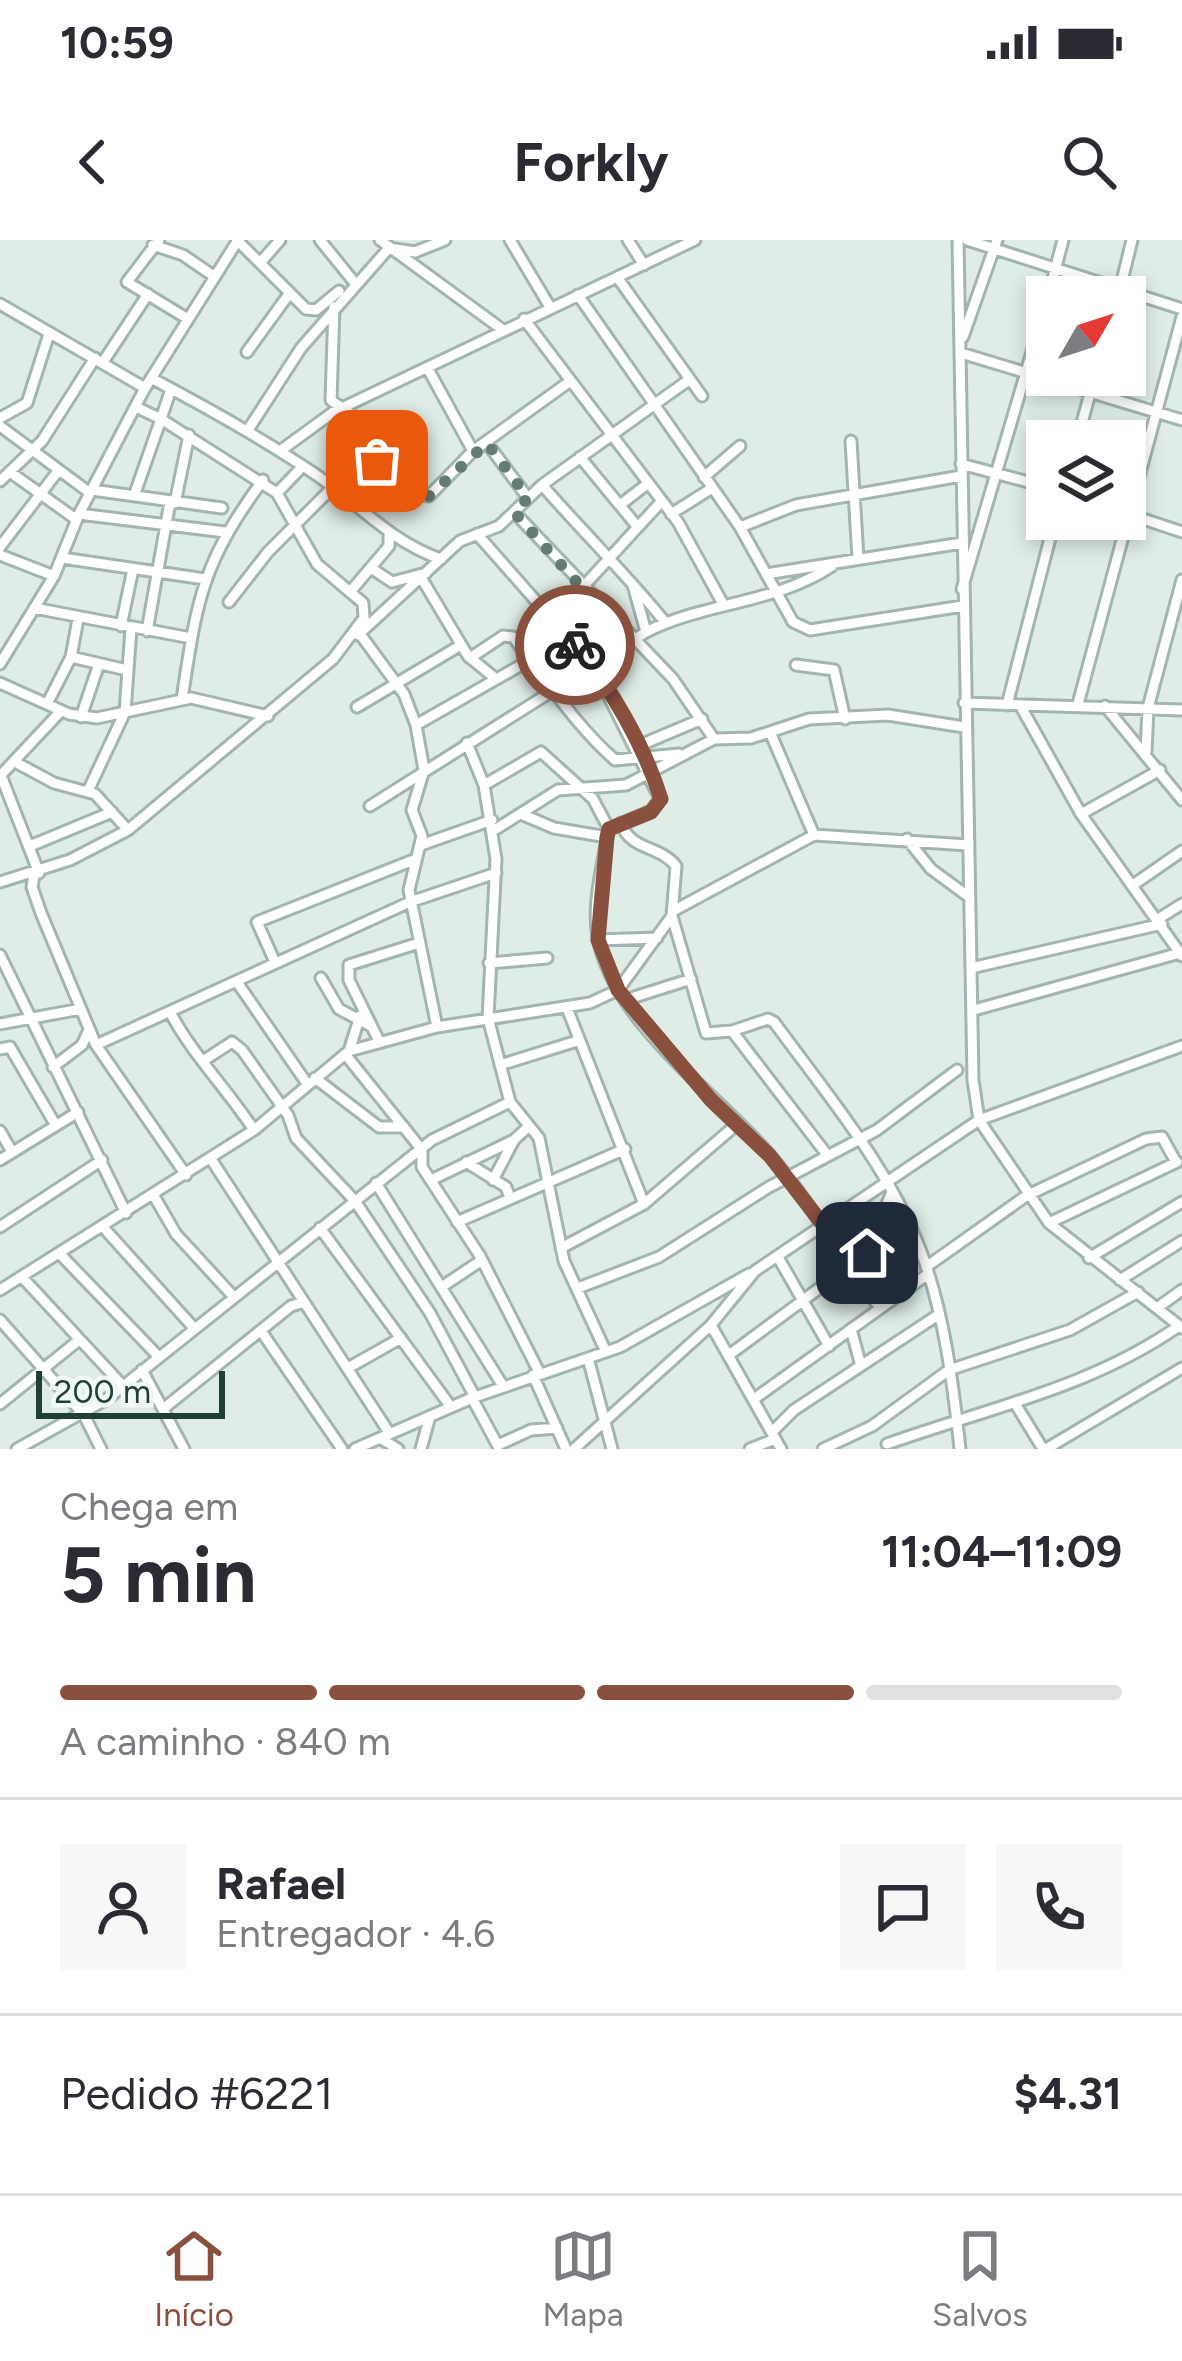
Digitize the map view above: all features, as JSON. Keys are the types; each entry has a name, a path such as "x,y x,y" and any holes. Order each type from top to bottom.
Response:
{"street":[{"path":"260,263 280,240"},
{"path":"320,240 352,280"},
{"path":"385,244 415,252 445,240"},
{"path":"628,240 644,265"},
{"path":"872,1426 889,1446 1016,1406 1108,1369 1180,1327 1049,1223 1026,1196 979,1120 964,727 963,240 996,245 1069,276"},
{"path":"1123,276 1132,240"},
{"path":"0,664 54,575 78,517 148,383 238,241 289,294 306,309 316,310 385,244"},
{"path":"280,451 346,409 693,241"},
{"path":"1054,276 1064,241"},
{"path":"515,242 550,307"},
{"path":"188,319 126,279 156,243 215,277"},
{"path":"385,244 503,330"},
{"path":"962,339 996,245"},
{"path":"616,277 703,396"},
{"path":"248,430 352,280"},
{"path":"0,481 33,451 148,294"},
{"path":"247,352 289,294"},
{"path":"578,295 740,527 793,622 810,630 963,606"},
{"path":"1146,302 1182,313 1146,448"},
{"path":"0,304 99,360 148,383 171,388 248,430 333,487 389,535 436,557"},
{"path":"334,307 331,400 346,409 380,464 423,497 473,451 569,382"},
{"path":"524,319 702,559 723,604"},
{"path":"321,323 333,331"},
{"path":"49,334 26,403 0,422 58,471 91,491 222,508"},
{"path":"961,353 1026,370"},
{"path":"428,369 473,451"},
{"path":"962,589 1026,378"},
{"path":"0,882 37,874 128,830 268,716 425,575 436,557 514,512 542,484 690,379"},
{"path":"134,496 171,388"},
{"path":"1107,396 1182,419"},
{"path":"136,406 277,493 298,522 314,560 365,610 345,647"},
{"path":"147,631 189,435"},
{"path":"851,441 858,559"},
{"path":"487,443 528,498"},
{"path":"704,477 740,446"},
{"path":"580,458 636,525"},
{"path":"277,493 303,466"},
{"path":"740,527 796,505 961,470 1001,472 1026,480"},
{"path":"54,575 0,551 58,471"},
{"path":"10,472 37,496 78,517 169,520 221,537"},
{"path":"182,698 205,579 221,537 262,480"},
{"path":"542,484 665,622"},
{"path":"620,506 646,485"},
{"path":"230,602 333,487"},
{"path":"670,514 712,488"},
{"path":"563,631 582,588 659,503"},
{"path":"514,512 673,679 714,739"},
{"path":"1146,520 1182,532"},
{"path":"477,534 594,667 641,751 659,803 608,833 554,828 521,814"},
{"path":"350,592 389,546 389,535"},
{"path":"1007,705 1050,540"},
{"path":"1078,704 1119,540"},
{"path":"766,574 962,543"},
{"path":"62,558 205,579"},
{"path":"370,806 665,622 778,594 832,566"},
{"path":"371,568 392,581 425,575"},
{"path":"88,791 125,712 126,627 133,569"},
{"path":"425,575 461,645 496,679"},
{"path":"632,580 646,632"},
{"path":"1147,752 1148,708 1182,580"},
{"path":"34,608 191,638"},
{"path":"47,704 70,657 78,619"},
{"path":"360,634 397,682 416,725 424,770 412,809"},
{"path":"470,658 508,636 584,734 615,760 702,719"},
{"path":"357,707 461,645"},
{"path":"70,657 127,670"},
{"path":"416,725 530,660"},
{"path":"81,716 99,664"},
{"path":"796,664 820,664 834,670 845,718"},
{"path":"0,683 81,716 125,712 182,698 268,716"},
{"path":"964,704 1182,710"},
{"path":"974,1010 1181,954 1081,814 1020,705"},
{"path":"1106,706 1182,800"},
{"path":"61,711 0,775 29,846 37,874 32,886 89,1030 185,1175"},
{"path":"494,834 504,819 521,814 558,790 620,787 714,739 770,732 809,718 908,715 964,727"},
{"path":"770,732 814,836"},
{"path":"466,743 484,784 494,834 488,1018 510,1102 538,1138 561,1249 606,1352"},
{"path":"641,751 679,754"},
{"path":"484,784 541,752 606,814 598,940 622,986 736,1125 825,1223 880,1308"},
{"path":"15,762 54,783 88,791 128,830"},
{"path":"1081,814 1160,770"},
{"path":"394,790 412,809 422,845 410,902 437,1027"},
{"path":"29,846 112,812"},
{"path":"422,845 492,820"},
{"path":"621,823 635,844 674,862 672,914 706,1034 768,1018 774,1022 835,1100 888,1190 927,1271 950,1370 960,1449"},
{"path":"347,1052 437,1027 568,1008 622,986 672,914 814,836 968,845"},
{"path":"907,839 931,869 969,897"},
{"path":"1133,885 1182,851"},
{"path":"275,962 257,922 416,859"},
{"path":"97,1045 238,985 275,962 410,902 496,873"},
{"path":"971,968 1160,921 1182,904"},
{"path":"598,940 657,938"},
{"path":"3,1285 154,1196 280,1109 347,1052 364,1023 347,970 353,962 419,943"},
{"path":"0,955 126,1213"},
{"path":"490,963 548,958"},
{"path":"321,977 334,1003 364,1023 379,1041"},
{"path":"633,997 691,979"},
{"path":"238,985 312,1082 379,1127 404,1127"},
{"path":"334,1003 354,991"},
{"path":"568,1008 644,1204"},
{"path":"0,1024 81,1009"},
{"path":"170,1012 187,1044 206,1059 254,1130"},
{"path":"53,1067 82,1045 89,1030"},
{"path":"732,1031 828,1156"},
{"path":"500,1065 577,1041"},
{"path":"206,1059 236,1043 298,1142 356,1201 430,1313 499,1447 531,1430 557,1428"},
{"path":"355,1449 474,1397 606,1352 779,1258 825,1223 888,1190 979,1120 1182,1046"},
{"path":"0,1049 10,1047 55,1124"},
{"path":"347,1052 420,1148 422,1167 482,1260 570,1449 711,1325 755,1271"},
{"path":"578,1288 659,1257 923,1100 957,1070"},
{"path":"24,1448 84,1415 123,1386 420,1148 510,1102"},
{"path":"0,1160 78,1112"},
{"path":"561,1249 644,1204 736,1125"},
{"path":"431,1180 514,1140 528,1127"},
{"path":"0,1131 11,1150"},
{"path":"754,1400 1026,1196 1157,1135 1166,1140 1180,1163 1049,1223"},
{"path":"494,1180 514,1140"},
{"path":"457,1222 626,1149"},
{"path":"211,1159 347,1368 385,1436 398,1449"},
{"path":"0,1227 102,1160"},
{"path":"466,1162 506,1187 510,1198"},
{"path":"376,1183 503,1386"},
{"path":"729,1355 854,1265 878,1235 888,1190"},
{"path":"154,1196 176,1234 232,1295"},
{"path":"1089,1258 1182,1202"},
{"path":"102,1226 193,1327"},
{"path":"320,1228 451,1407"},
{"path":"1120,1280 1182,1240"},
{"path":"59,1253 158,1356"},
{"path":"779,1258 829,1346"},
{"path":"443,1286 482,1260"},
{"path":"22,1276 123,1386"},
{"path":"291,1306 293,1290"},
{"path":"1157,1308 1182,1290"},
{"path":"823,1449 872,1426 950,1370 1070,1330 1138,1292"},
{"path":"163,1409 291,1306 304,1302"},
{"path":"750,1449 776,1440 861,1366 938,1315"},
{"path":"0,1320 84,1415 100,1449"},
{"path":"711,1325 776,1440"},
{"path":"851,1329 861,1366"},
{"path":"261,1330 342,1449"},
{"path":"347,1368 401,1338"},
{"path":"0,1404 79,1340"},
{"path":"588,1358 612,1449"},
{"path":"1016,1406 1044,1449 1182,1368"},
{"path":"142,1370 184,1449"},
{"path":"421,1449 430,1416"}],"way so far":[{"path":"377,461 423,497 487,443 528,498 514,512 582,588 562,624 575,645"}],"route":[{"path":"575,645 594,667 643,755 661,799 651,812 609,829 607,837 599,881 598,940 618,990 711,1100 770,1156 854,1265 867,1253"}]}
